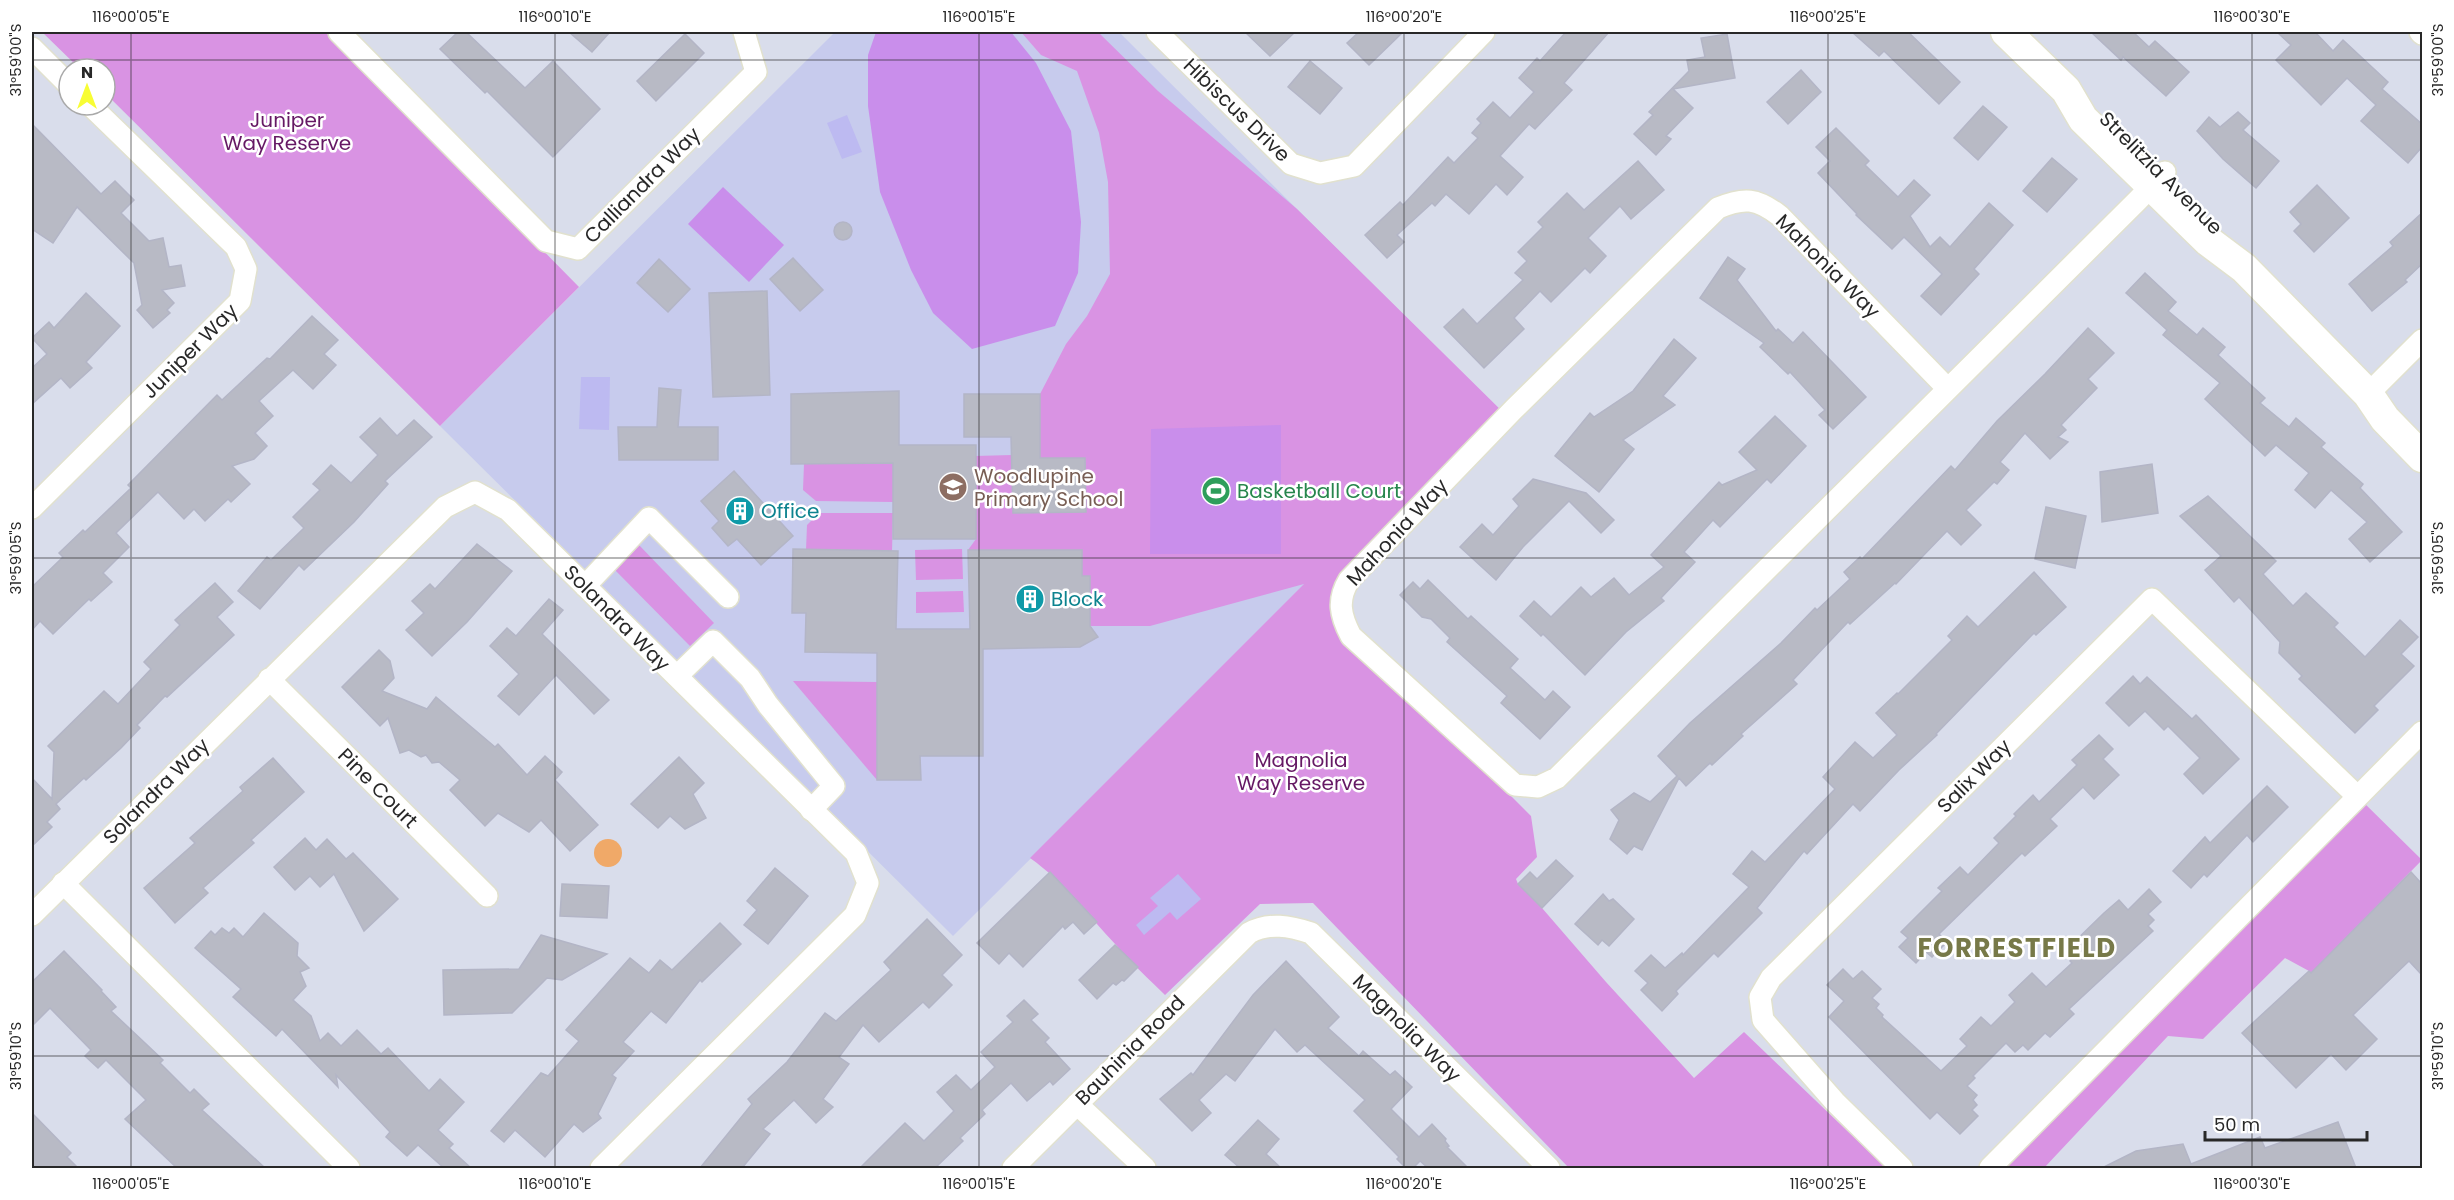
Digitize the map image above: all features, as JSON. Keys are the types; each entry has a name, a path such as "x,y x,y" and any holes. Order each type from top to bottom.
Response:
{"street":[{"name":"Calliandra Way","path":"339,32 546,242 578,249 756,72 744,32"},
{"name":"Hibiscus Drive","path":"1157,32 1291,164 1320,173 1354,166 1484,32"},
{"name":"Strelitzia Avenue","path":"2006,32 2066,90 2084,119 2158,179 2208,242 2244,268 2368,394 2385,419 2422,457"},
{"path":"32,48 57,73"},
{"name":"Juniper Way","path":"32,508 240,301 246,269 236,247 102,117"},
{"name":"Mahonia Way","path":"1948,389 1780,216 1768,207 1750,200 1735,201 1718,208 1709,216 1514,409 1349,580 1340,595 1344,623 1351,636 1515,785 1538,787 1557,777 1948,389 2158,179"},
{"path":"2368,394 2422,340"},
{"name":"Strelitzia Avenue","path":"2368,394 2395,409 2422,436"},
{"name":"Solandra Way","path":"32,915 445,507 475,492 508,510 856,854 868,883 855,915 601,1168"},
{"path":"585,586 649,518 728,597"},
{"name":"Salix Way","path":"1902,1168 1835,1102 1763,1020 1760,997 1771,978 2152,599 2357,796"},
{"path":"677,676 713,641 750,678 768,705 834,786 811,810"},
{"name":"Pine Court","path":"269,679 488,896"},
{"path":"1990,1168 2422,732"},
{"path":"63,883 350,1168"},
{"name":"Magnolia Way","path":"1248,933 1261,927 1278,925 1311,933 1549,1168"},
{"name":"Bauhinia Road","path":"1013,1168 1248,933"},
{"path":"1077,1104 1145,1168"}],"shaded area":[{"name":"Woodlupine Primary School","path":"835,32 1119,32 1490,401 953,936 440,426"},
{"path":"876,32 1011,32 1036,63 1071,131 1081,222 1078,273 1055,326 972,349 933,313 911,270 880,192 868,106 868,55"},
{"path":"723,187 784,245 749,282 688,224"},
{"name":"Basketball Court","path":"1281,425 1281,554 1150,554 1151,429"},
{"path":"608,839 618,843 622,853 618,863 608,867 598,863 594,853 598,843"}],"green space":[{"name":"Juniper Way Reserve","path":"42,32 328,32 579,287 440,426 117,105 117,57 68,57"},
{"name":"Magnolia Way Reserve","path":"1021,32 1098,32 1158,91 1297,209 1511,420 1347,595 1351,636 1531,816 1537,857 1516,879 1518,884 1694,1078 1744,1032 1886,1168 1569,1168 1313,903 1260,904 1165,995 1065,888 1030,858 1304,584 1150,626 1090,626 1090,576 1082,576 1082,550 968,550 976,539 975,456 1012,455 1013,513 1086,512 1085,458 1040,458 1040,394 1066,344 1087,316 1110,274 1108,182 1099,133 1077,71 1041,55"},
{"path":"893,463 893,502 816,501 803,490 804,464"},
{"path":"819,513 893,513 892,551 806,550 807,525"},
{"path":"638,544 714,623 690,646 613,568"},
{"path":"962,549 963,579 916,580 915,550"},
{"path":"963,591 964,612 916,613 916,592"},
{"path":"793,681 877,682 877,780"},
{"path":"2357,796 2422,860 2328,956 2335,996 2309,971 2285,958 2203,1039 2168,1036 2044,1168 1990,1168"}],"sand":[{"path":"847,115 862,152 842,159 827,123"},
{"path":"581,377 610,377 609,430 579,429"},
{"path":"1178,874 1201,899 1177,920 1170,912 1144,935 1136,925 1158,906 1150,898"}],"building":[{"path":"458,32 466,32 525,88 553,61 600,109 553,157 487,91 485,93 440,49"},
{"path":"569,32 610,32 592,52"},
{"path":"1245,32 1295,32 1270,56"},
{"path":"1359,32 1403,32 1369,65 1347,43"},
{"path":"1566,32 1609,32 1564,83 1572,90 1535,129 1529,124 1500,156 1523,177 1507,195 1496,184 1469,214 1446,194 1435,206 1432,203 1397,235 1404,242 1387,258 1365,235 1400,202 1403,205 1448,157 1454,163 1478,138 1472,133 1481,123 1477,119 1493,102 1510,118 1534,92 1519,78 1537,58 1540,61"},
{"path":"1852,32 1908,32 1960,82 1939,104 1884,51 1879,56"},
{"path":"2091,32 2133,32 2149,47 2155,41 2189,72 2166,96 2123,57 2121,60"},
{"path":"2277,32 2315,32 2333,51 2343,40 2388,82 2382,89 2422,124 2422,147 2408,163 2361,121 2376,105 2347,78 2321,105 2276,60 2291,45"},
{"path":"685,34 704,53 656,101 637,81"},
{"path":"1727,34 1735,78 1673,89 1693,108 1666,136 1671,139 1656,155 1634,134 1653,115 1649,112 1689,71 1687,60 1705,57 1701,38"},
{"path":"1310,61 1342,88 1320,114 1288,87"},
{"path":"1801,70 1821,92 1788,124 1767,102"},
{"path":"1983,106 2007,127 1978,160 1954,138"},
{"path":"2238,112 2250,123 2243,130 2279,161 2256,188 2223,159 2197,131 2209,117 2220,127"},
{"path":"32,124 101,194 115,181 134,200 121,213 149,241 163,238 169,267 181,265 185,286 162,290 174,303 167,310 170,313 153,328 137,310 142,305 134,263 77,207 53,243 32,229"},
{"path":"1836,128 1869,161 1865,165 1898,197 1914,180 1930,195 1910,216 1930,247 1940,237 1950,247 1989,203 2013,225 1974,269 1979,274 1941,315 1921,296 1942,274 1904,237 1892,249 1856,215 1818,173 1830,161 1816,147"},
{"path":"2052,158 2077,179 2047,212 2023,191"},
{"path":"1638,161 1664,190 1631,219 1620,206 1588,238 1606,256 1590,273 1585,268 1551,302 1540,291 1514,318 1524,329 1484,368 1444,327 1463,309 1477,324 1523,280 1515,273 1527,261 1518,252 1543,227 1538,222 1567,193 1584,210"},
{"path":"2317,185 2349,218 2314,252 2294,231 2301,224 2290,212"},
{"path":"2422,213 2422,264 2405,280 2407,282 2372,311 2349,284 2393,246 2390,242"},
{"path":"839,222 847,222 852,227 850,238 839,240 834,235 834,227"},
{"path":"1728,257 1745,269 1737,280 1776,331 1778,329 1793,343 1803,332 1866,397 1833,429 1819,415 1825,410 1790,372 1788,374 1760,347 1764,343 1700,298"},
{"path":"793,258 823,290 800,311 770,279"},
{"path":"659,259 690,289 668,312 637,283"},
{"path":"2145,273 2176,302 2168,311 2197,335 2203,328 2225,347 2218,355 2265,398 2260,403 2289,427 2296,418 2325,443 2321,447 2363,484 2360,488 2402,532 2370,562 2349,539 2367,522 2331,490 2315,508 2295,490 2309,473 2276,445 2265,456 2205,399 2220,383 2163,335 2167,330 2126,293"},
{"path":"767,291 770,395 713,397 709,293"},
{"path":"86,293 120,326 86,362 92,368 70,388 61,378 32,404 32,368 47,354 32,338 49,322 54,328"},
{"path":"312,316 338,340 324,354 336,365 313,389 293,370 259,401 273,416 255,433 267,446 254,459 232,466 250,484 231,502 228,499 205,521 194,509 184,519 158,492 116,533 129,547 103,573 112,582 91,601 89,599 53,634 40,621 32,630 32,587 63,557 59,553 83,530 85,532 131,488 128,485 217,395 222,400 267,358 270,359"},
{"path":"2088,328 2114,353 2088,379 2097,388 2061,425 2066,430 2058,437 2068,442 2050,459 2025,433 2000,462 2009,470 1997,484 1994,482 1966,510 1981,525 1961,545 1947,531 1896,584 1850,624 1848,622 1793,680 1797,684 1741,734 1743,736 1712,765 1710,763 1686,786 1679,778 1642,850 1634,846 1627,854 1610,839 1619,820 1611,810 1634,793 1650,802 1677,776 1658,756 1690,723 1781,643 1815,608 1817,610 1850,579 1844,572 1860,557 1862,559 1951,466 1955,470 1997,421"},
{"path":"1674,339 1696,358 1663,396 1675,405 1623,440 1634,449 1599,492 1555,456 1590,413 1594,417 1633,391"},
{"path":"659,388 681,390 678,427 718,427 718,460 619,460 618,427 657,427"},
{"path":"899,391 899,445 976,445 976,539 893,539 893,463 791,464 791,394"},
{"path":"964,394 1040,394 1040,458 1085,458 1086,512 1013,513 1011,437 964,437"},
{"path":"1775,416 1806,446 1771,483 1767,479 1720,527 1713,520 1684,552 1695,562 1661,598 1664,601 1626,632 1585,675 1543,634 1541,636 1520,616 1534,601 1551,617 1581,587 1591,597 1614,578 1629,595 1664,567 1651,555 1719,482 1722,485 1757,470 1739,452"},
{"path":"380,418 397,436 414,420 432,437 385,481 388,484 354,522 304,570 299,565 260,609 238,591 267,557 271,560 304,528 293,517 320,490 313,484 331,465 351,483 378,455 360,437"},
{"path":"2152,464 2158,513 2102,522 2100,472"},
{"name":"Office","path":"734,471 793,536 761,565 737,539 728,546 712,528 719,521 701,501"},
{"path":"1533,479 1586,493 1614,520 1601,533 1569,501 1523,547 1496,580 1460,547 1482,524 1493,535 1519,506 1513,499"},
{"path":"2208,496 2276,561 2263,574 2293,606 2306,593 2338,623 2334,627 2365,657 2400,620 2418,637 2401,654 2414,666 2374,706 2378,710 2355,733 2299,679 2302,676 2279,653 2280,642 2239,597 2234,602 2205,570 2221,556 2180,516"},
{"path":"2046,507 2086,516 2075,568 2035,559"},
{"path":"477,544 512,571 467,622 432,656 406,630 424,613 412,601 430,584 435,589"},
{"path":"793,549 898,551 896,629 970,629 968,550 1082,550 1082,576 1090,576 1090,626 1098,637 1080,647 983,649 983,756 920,756 921,780 877,780 877,653 805,652 806,613 792,613"},
{"path":"2034,572 2066,607 2036,635 2034,633 1937,735 1860,811 1853,804 1807,854 1804,851 1757,908 1762,913 1718,957 1714,953 1676,991 1678,994 1662,1011 1641,990 1648,983 1635,971 1651,955 1665,968 1682,953 1683,955 1749,887 1733,874 1752,851 1765,862 1835,789 1823,777 1855,742 1873,758 1897,735 1876,713 1952,640 1948,636 1967,616 1978,627"},
{"path":"1428,580 1468,619 1471,616 1518,659 1510,668 1545,700 1553,691 1570,707 1540,739 1501,703 1507,696 1447,642 1450,638 1431,619 1422,617 1400,595 1413,582 1420,589"},
{"path":"215,583 233,602 217,617 234,635 167,697 165,696 137,725 140,728 121,748 56,804 60,809 47,822 52,827 32,846 32,778 52,799 54,752 48,746 104,691 118,704 151,669 144,662 180,625 175,620"},
{"path":"549,599 563,610 542,634 609,700 594,714 556,675 519,715 498,696 519,674 490,646 507,628 516,636"},
{"path":"379,650 390,661 394,678 382,691 427,709 436,697 495,747 498,744 527,775 545,756 562,772 555,780 598,825 570,851 541,820 529,832 498,813 485,826 450,790 460,780 439,762 432,763 426,755 421,757 409,750 400,753 388,718 380,726 342,687"},
{"path":"2133,676 2140,684 2147,677 2192,719 2196,715 2239,759 2203,794 2184,774 2200,758 2168,726 2164,730 2145,711 2129,726 2106,703"},
{"path":"2099,735 2113,749 2103,759 2119,775 2094,799 2083,787 2050,819 2057,826 2025,856 2022,853 1939,934 1947,942 1932,957 1926,952 1916,963 1899,947 1908,938 1901,932 1942,891 1938,888 1960,867 1968,875 1999,843 1994,838 2016,816 2014,814 2033,795 2039,802 2077,765 2072,760"},
{"path":"679,757 704,783 693,794 706,818 685,829 670,816 658,828 631,804"},
{"path":"273,758 304,792 251,840 254,843 203,888 208,893 175,923 144,888 195,843 190,838 243,791 240,787"},
{"path":"2267,786 2288,807 2253,842 2247,835 2207,877 2204,874 2191,888 2173,871 2205,837 2210,843"},
{"path":"305,838 316,850 327,839 346,859 353,853 398,899 364,931 334,874 320,887 310,876 295,890 274,867"},
{"path":"1556,860 1573,876 1542,908 1518,884 1530,872 1537,879"},
{"path":"775,868 808,896 768,944 744,925 757,910 747,901"},
{"path":"1050,872 1097,922 1084,934 1073,922 1065,929 1063,926 1023,967 1009,953 999,964 977,943"},
{"path":"2411,872 2422,884 2422,975 2409,961 2353,1015 2377,1039 2346,1070 2331,1054 2296,1088 2242,1033 2309,971 2311,973"},
{"path":"562,884 609,886 607,918 560,916"},
{"path":"2149,889 2161,902 2148,914 2154,920 2148,926 2153,931 2069,1009 2074,1014 2050,1037 2045,1033 2028,1050 2023,1045 2015,1052 2006,1043 1973,1076 1975,1078 1967,1086 1977,1095 1973,1100 1977,1105 1972,1110 1978,1116 1960,1134 1937,1112 1930,1119 1829,1017 1844,1001 1827,985 1843,969 1853,979 1862,971 1881,989 1872,998 1879,1004 1876,1008 1883,1015 1882,1017 1941,1071 1967,1046 1960,1039 1981,1017 1991,1026 2015,1002 2009,995 2032,973 2046,987 2072,963 2070,961 2073,957 2066,950 2104,913 2119,900 2128,910"},
{"path":"1603,894 1609,901 1613,899 1634,919 1609,946 1602,940 1598,945 1575,924"},
{"path":"264,913 298,943 297,956 309,968 300,972 306,986 293,1000 311,1016 320,1041 328,1033 341,1046 357,1030 381,1054 388,1048 429,1091 440,1079 464,1102 438,1130 453,1144 449,1148 471,1168 444,1168 418,1145 407,1156 386,1137 390,1132 336,1075 338,1087 282,1029 276,1036 233,997 241,989 195,948 211,931 215,935 222,928 229,933 234,928 243,937"},
{"path":"927,919 962,955 942,975 952,985 929,1008 923,1002 879,1042 863,1025 839,1057 849,1064 823,1099 833,1107 816,1123 794,1100 763,1129 770,1134 742,1168 700,1168 752,1104 748,1099 787,1062 825,1013 836,1021 891,970 884,962"},
{"path":"720,923 741,944 702,982 700,980 666,1023 651,1011 623,1042 634,1051 612,1075 616,1078 598,1114 601,1118 583,1132 574,1124 545,1157 515,1130 504,1142 491,1131 541,1073 548,1076 579,1041 566,1030 630,958 649,973 660,960 672,970"},
{"path":"541,935 607,954 562,980 547,978 512,1013 444,1015 443,970 519,969"},
{"path":"1115,945 1138,967 1124,981 1116,985 1113,983 1097,999 1079,980"},
{"path":"64,951 116,1007 111,1011 163,1060 160,1063 190,1093 194,1089 209,1104 202,1110 265,1168 177,1168 125,1119 146,1100 106,1060 98,1068 85,1056 91,1050 50,1008 32,1026 32,982"},
{"path":"1286,961 1339,1017 1328,1028 1359,1056 1363,1051 1390,1075 1395,1071 1412,1087 1391,1109 1419,1137 1432,1124 1446,1139 1449,1146 1447,1147 1468,1168 1428,1168 1420,1161 1413,1168 1406,1168 1397,1159 1399,1157 1354,1111 1365,1100 1305,1045 1297,1052 1275,1029 1235,1081 1226,1074 1199,1100 1211,1113 1192,1131 1160,1099 1191,1073 1193,1075 1253,995"},
{"path":"1024,1000 1038,1014 1031,1020 1049,1038 1045,1042 1070,1069 1053,1085 1050,1081 1027,1101 1011,1083 982,1110 985,1114 960,1138 963,1141 935,1168 860,1168 905,1123 924,1141 954,1111 937,1092 956,1075 971,1090 995,1067 981,1052 1013,1022 1007,1016"},
{"path":"32,1113 71,1153 67,1157 78,1168 32,1168"},
{"path":"1258,1120 1279,1139 1266,1154 1281,1168 1240,1168 1225,1155"},
{"path":"2338,1122 2356,1168 2102,1168 2136,1151 2183,1144 2191,1164 2260,1137 2265,1148"}],"place":[{"name":"Woodlupine Primary School","path":"953,487"},
{"name":"Basketball Court","path":"1216,491"},
{"name":"Office","path":"740,511"},
{"name":"Block","path":"1030,599"}],"district":[{"name":"FORRESTFIELD","path":"2017,948"}]}
